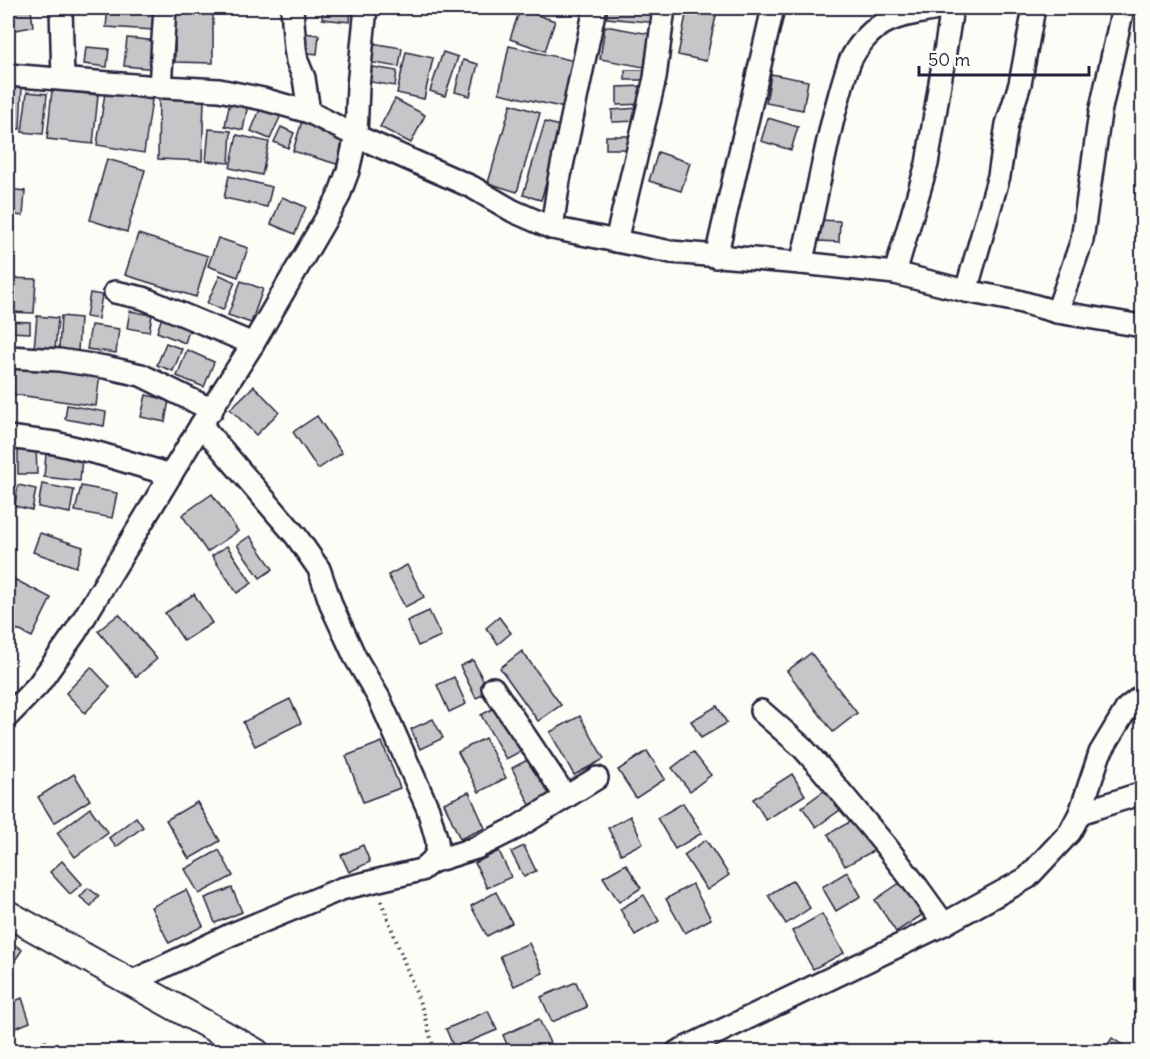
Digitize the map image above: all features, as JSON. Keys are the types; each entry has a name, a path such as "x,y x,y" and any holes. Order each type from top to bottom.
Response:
{"street":[{"path":"61,8 63,79"},
{"path":"160,87 165,8"},
{"path":"292,8 297,61 304,78 309,112"},
{"path":"8,716 38,685 75,633 253,345 338,198 348,171 356,136 358,86 366,8"},
{"path":"552,228 559,180 595,8"},
{"path":"616,241 655,78 664,8"},
{"path":"716,256 773,8"},
{"path":"801,263 829,135 842,84 852,58 866,36 881,25 903,16 942,8"},
{"path":"895,273 927,164 952,8"},
{"path":"966,291 999,176 1034,8"},
{"path":"1057,312 1082,240 1100,113 1122,8"},
{"path":"8,75 219,90 263,99 309,112 356,136 472,186 513,211 552,228 671,252 895,273 1057,312 1143,326"},
{"path":"115,292 143,298 253,345"},
{"path":"8,357 59,360 141,375 206,418 319,569 332,607 355,657 379,698 429,809 437,841 437,853 421,870 341,889 230,935 131,982"},
{"path":"8,436 56,443 171,475"},
{"path":"493,688 566,797"},
{"path":"677,1052 944,924 1027,878 1070,832 1080,813 1100,753 1127,708 1143,696"},
{"path":"761,711 802,747 819,766 885,845 944,924"},
{"path":"431,862 476,848 516,828 597,778"},
{"path":"1080,813 1143,793"},
{"path":"8,914 256,1052"}],"path":[{"path":"374,881 423,1011 435,1052"}],"building":[{"path":"8,8 31,8 33,27 9,31"},
{"path":"108,8 155,8 154,30 106,27"},
{"path":"175,8 213,8 213,63 175,62"},
{"path":"323,8 351,8 350,22 322,19"},
{"path":"607,8 659,8 658,23 607,18"},
{"path":"520,9 555,21 545,51 510,39"},
{"path":"687,10 716,16 706,61 678,55"},
{"path":"605,26 650,34 644,67 600,59"},
{"path":"303,33 319,35 317,54 301,52"},
{"path":"127,38 159,41 157,69 124,66"},
{"path":"371,43 402,48 399,67 368,62"},
{"path":"509,46 575,61 565,108 499,93"},
{"path":"86,47 109,49 107,67 84,64"},
{"path":"406,52 433,58 424,99 397,93"},
{"path":"443,52 458,57 445,96 430,91"},
{"path":"463,60 478,64 470,96 455,92"},
{"path":"367,66 397,71 395,86 365,81"},
{"path":"625,70 644,70 644,80 625,80"},
{"path":"771,74 808,81 803,110 766,103"},
{"path":"8,86 22,86 20,129 8,128"},
{"path":"644,86 645,104 617,105 617,87"},
{"path":"52,90 98,95 93,144 47,139"},
{"path":"27,92 47,94 43,134 22,132"},
{"path":"105,93 152,100 144,153 97,145"},
{"path":"159,99 204,100 202,161 158,159"},
{"path":"395,99 425,115 411,143 380,127"},
{"path":"230,101 248,104 243,130 225,126"},
{"path":"511,104 540,113 517,192 488,183"},
{"path":"261,107 281,115 270,139 251,131"},
{"path":"638,108 639,121 612,122 612,110"},
{"path":"768,118 798,127 791,150 761,141"},
{"path":"302,121 349,135 340,165 293,151"},
{"path":"545,122 563,127 541,200 523,195"},
{"path":"281,127 294,133 288,148 274,142"},
{"path":"209,129 231,131 229,163 206,161"},
{"path":"237,135 269,142 262,175 230,168"},
{"path":"606,136 637,136 636,149 606,149"},
{"path":"658,152 690,163 681,191 649,181"},
{"path":"107,159 145,170 127,232 90,220"},
{"path":"229,176 272,187 267,207 224,198"},
{"path":"8,189 25,191 23,216 8,214"},
{"path":"282,197 306,207 295,234 271,224"},
{"path":"819,220 840,221 839,242 818,241"},
{"path":"138,234 208,256 196,297 125,275"},
{"path":"218,238 248,248 238,277 208,266"},
{"path":"220,275 235,282 223,310 207,303"},
{"path":"8,278 36,279 34,313 8,312"},
{"path":"241,281 263,289 251,323 228,315"},
{"path":"90,293 102,295 98,319 86,317"},
{"path":"130,311 152,315 149,332 127,328"},
{"path":"163,314 191,324 185,343 157,332"},
{"path":"37,316 58,318 55,350 34,349"},
{"path":"61,316 80,318 78,351 59,350"},
{"path":"8,321 30,322 30,333 8,332"},
{"path":"91,325 119,329 116,353 87,349"},
{"path":"166,343 182,349 173,371 157,365"},
{"path":"187,350 214,362 204,387 177,376"},
{"path":"15,361 100,373 96,406 11,394"},
{"path":"254,386 279,412 256,435 230,409"},
{"path":"146,395 169,400 165,422 141,417"},
{"path":"67,405 106,412 104,426 65,419"},
{"path":"317,416 342,453 318,469 293,432"},
{"path":"8,444 12,444 8,507"},
{"path":"18,445 36,446 37,474 18,474"},
{"path":"46,454 82,457 80,481 44,477"},
{"path":"42,484 74,490 70,513 38,507"},
{"path":"18,485 36,489 32,510 15,506"},
{"path":"81,486 117,493 112,518 75,511"},
{"path":"212,494 238,531 207,552 182,515"},
{"path":"40,533 83,547 76,567 33,552"},
{"path":"250,536 273,569 260,578 237,545"},
{"path":"227,546 252,583 237,593 212,556"},
{"path":"407,565 424,597 405,607 388,575"},
{"path":"8,576 51,598 32,637 8,625"},
{"path":"194,594 212,623 184,641 165,613"},
{"path":"429,611 441,636 418,646 407,621"},
{"path":"119,614 157,659 136,677 98,631"},
{"path":"499,617 511,633 498,644 486,628"},
{"path":"522,651 561,705 538,721 500,668"},
{"path":"811,653 857,713 833,732 787,671"},
{"path":"473,660 489,692 476,698 460,666"},
{"path":"91,667 110,687 85,713 66,693"},
{"path":"454,677 466,704 449,712 437,685"},
{"path":"290,699 301,723 255,746 243,722"},
{"path":"498,706 523,750 506,759 481,715"},
{"path":"717,706 727,723 701,738 691,721"},
{"path":"580,716 604,759 574,775 550,732"},
{"path":"433,719 443,738 420,749 411,729"},
{"path":"485,738 506,778 479,792 458,752"},
{"path":"382,742 400,788 363,802 346,756"},
{"path":"647,751 665,779 636,798 618,770"},
{"path":"693,752 711,775 690,791 672,768"},
{"path":"535,756 553,793 530,805 512,768"},
{"path":"74,774 90,800 54,823 38,797"},
{"path":"792,774 805,795 766,820 753,799"},
{"path":"825,790 840,810 816,827 802,807"},
{"path":"469,792 485,828 460,839 444,803"},
{"path":"197,802 220,841 189,859 166,820"},
{"path":"683,803 702,833 675,849 657,818"},
{"path":"8,805 13,820 8,822"},
{"path":"90,808 108,833 75,857 57,833"},
{"path":"630,816 643,843 621,854 608,828"},
{"path":"136,817 143,827 116,847 109,838"},
{"path":"857,818 875,850 845,866 828,834"},
{"path":"706,840 729,875 707,890 684,855"},
{"path":"363,845 370,862 349,872 341,855"},
{"path":"524,846 536,871 524,877 511,852"},
{"path":"219,850 233,876 199,894 185,869"},
{"path":"499,851 511,877 487,888 475,863"},
{"path":"62,861 82,884 70,894 50,872"},
{"path":"626,864 641,888 619,902 603,877"},
{"path":"847,872 861,896 836,911 822,887"},
{"path":"793,880 810,908 786,924 768,895"},
{"path":"901,882 922,915 896,932 875,900"},
{"path":"692,884 711,919 685,933 666,899"},
{"path":"88,888 99,896 91,906 80,897"},
{"path":"232,888 242,912 215,923 205,898"},
{"path":"186,890 203,926 169,943 151,907"},
{"path":"496,892 512,923 487,936 471,906"},
{"path":"644,895 659,921 635,935 620,909"},
{"path":"822,914 844,953 813,969 792,931"},
{"path":"8,940 22,950 9,969 8,968"},
{"path":"529,943 543,973 514,986 500,956"},
{"path":"576,982 587,1007 552,1022 541,997"},
{"path":"22,998 30,1022 8,1031 8,1004"},
{"path":"488,1011 497,1030 454,1048 446,1029"},
{"path":"539,1019 554,1052 510,1052 503,1035"},
{"path":"1112,1038 1133,1052 1103,1052"},
{"path":"46,1041 48,1052 8,1052 8,1048"}]}
